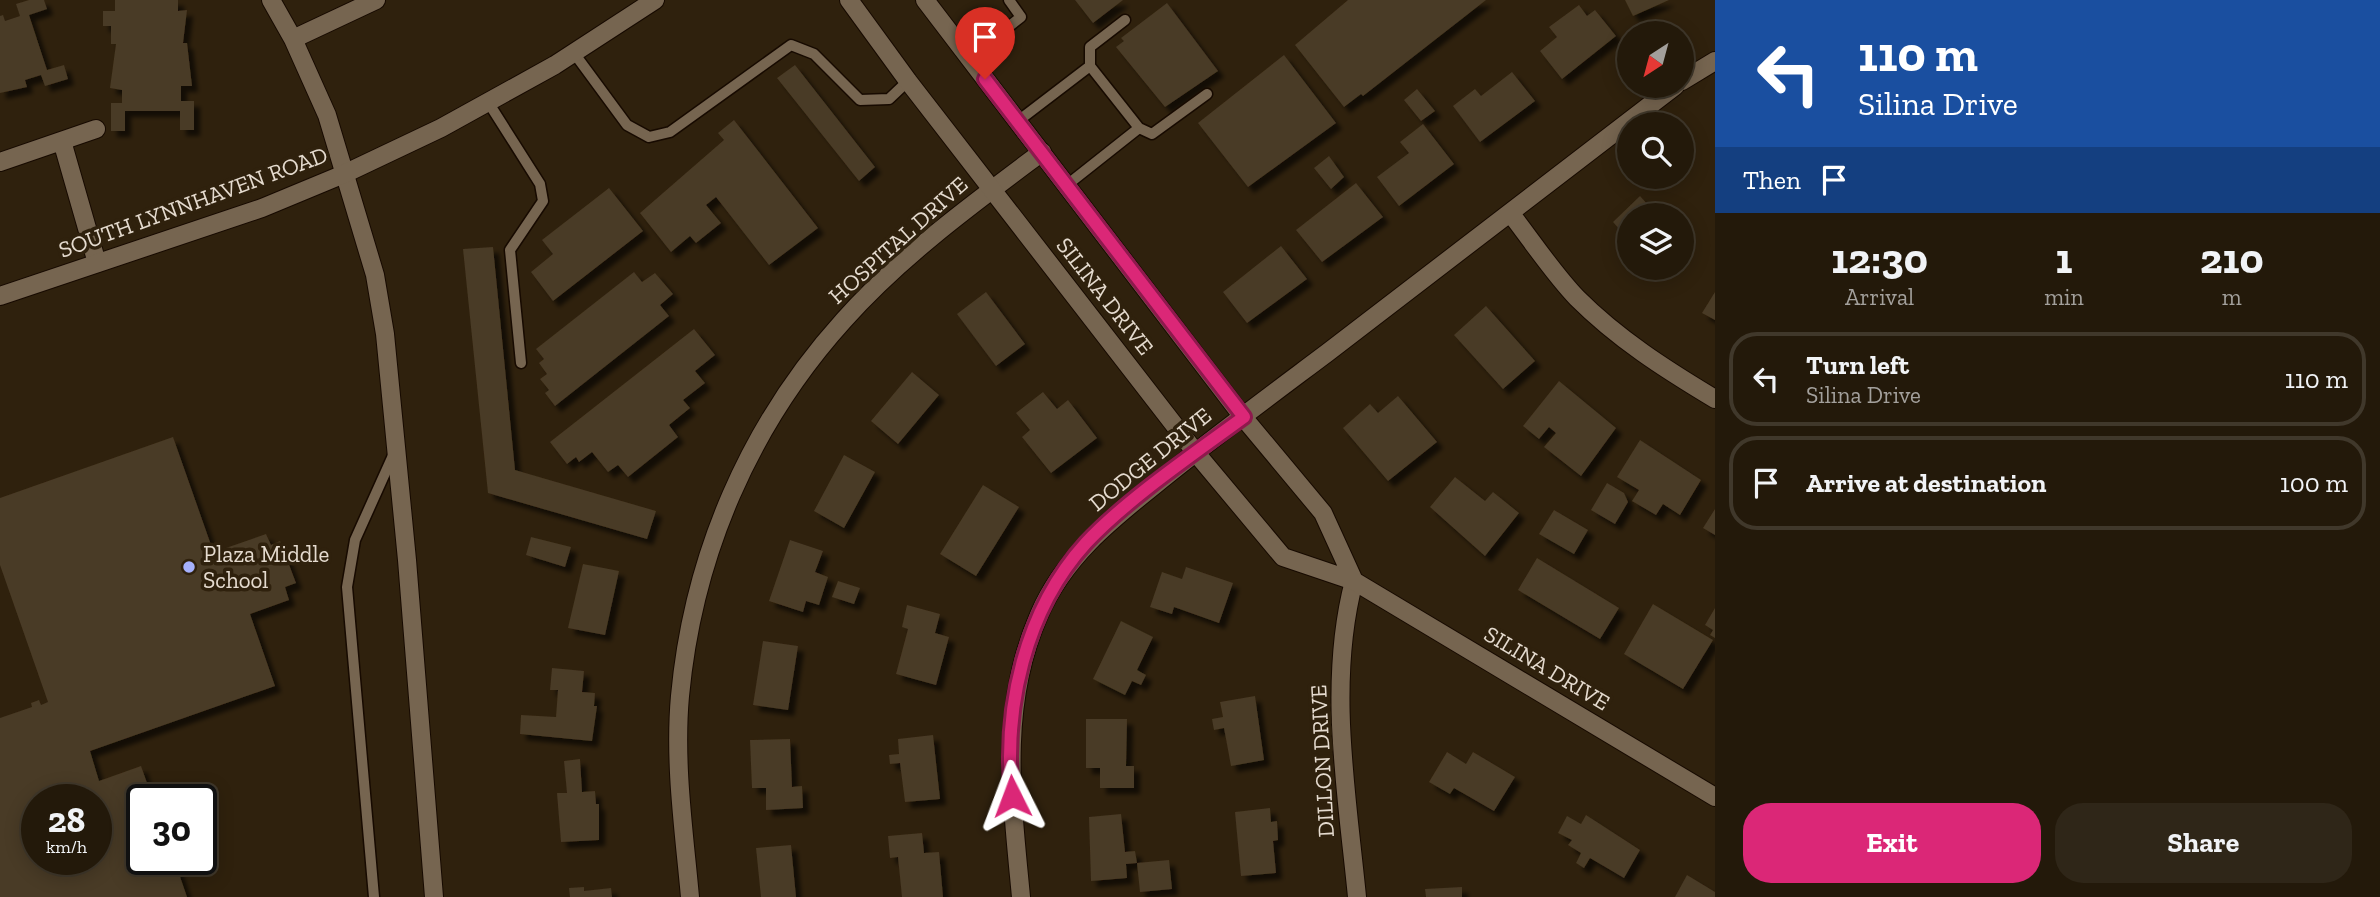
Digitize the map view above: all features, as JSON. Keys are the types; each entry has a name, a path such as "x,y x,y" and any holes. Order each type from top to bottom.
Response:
{"street":[{"path":"271,0 293,39 327,115 375,275 385,334 396,449 434,897"},
{"path":"293,39 376,0"},
{"name":"SOUTH LYNNHAVEN ROAD","path":"0,296 262,208 344,174 488,102 574,53 654,0"},
{"name":"SILINA DRIVE","path":"849,0 991,190 1195,453 1283,557 1354,581 1715,797"},
{"name":"SILINA DRIVE","path":"925,0 1244,417 1323,513 1354,581"},
{"path":"1694,74 1715,61"},
{"name":"DODGE DRIVE","path":"1021,897 1009,771 1013,709 1023,658 1039,614 1060,576 1086,543 1195,453 1660,98"},
{"path":"0,162 96,128"},
{"path":"62,141 97,262"},
{"name":"HOSPITAL DRIVE","path":"690,897 678,762 680,698 688,635 709,549 731,490 754,446 803,370 845,319 892,273 991,190 1042,152"},
{"path":"1511,214 1575,296 1611,329 1659,366 1715,399"},
{"name":"DILLON DRIVE","path":"1354,581 1348,602 1342,672 1342,742 1357,897"}],"lane":[{"path":"969,58 1021,17 1009,0"},
{"path":"1125,20 1090,47 1090,66 1139,128 1152,134 1207,94"},
{"path":"574,53 627,125 649,137 670,132 791,45 814,54 860,100 889,99 908,81"},
{"path":"1018,121 1090,66"},
{"path":"488,102 540,184 543,201 510,250 521,363"},
{"path":"1067,186 1139,128"},
{"path":"374,897 347,587 355,540 396,449"}],"building":[{"path":"29,0 44,0 47,9 29,15 47,70 64,65 68,79 45,86 41,75 25,80 27,87 0,93 0,16 3,15 5,21 20,16 16,4"},
{"path":"115,0 178,0 178,11 187,10 183,43 187,43 192,86 181,86 181,101 194,101 194,130 180,130 180,111 125,111 125,131 111,131 111,103 122,103 122,90 110,88 116,44 111,44 111,26 103,26 103,11 115,11"},
{"path":"1075,0 1123,0 1093,23"},
{"path":"1348,0 1486,0 1363,96 1361,94 1344,107 1295,45"},
{"path":"1625,0 1669,0 1633,16"},
{"path":"1167,3 1218,71 1165,107 1116,47 1124,41 1121,38"},
{"path":"1579,5 1587,16 1595,10 1616,36 1562,79 1540,51 1557,37 1549,27"},
{"path":"1284,55 1336,123 1248,187 1198,123"},
{"path":"795,65 875,167 859,181 777,78"},
{"path":"1512,72 1535,101 1480,142 1453,106 1475,89 1481,96"},
{"path":"1417,89 1435,111 1421,121 1404,100"},
{"path":"734,120 818,228 769,265 716,197 706,205 721,223 696,243 690,236 671,252 640,213 724,140 718,133"},
{"path":"1423,124 1454,164 1399,206 1377,177 1409,153 1400,142"},
{"path":"1329,156 1344,177 1331,189 1314,168"},
{"path":"1356,183 1383,217 1322,262 1296,230"},
{"path":"609,188 643,231 553,301 531,272 553,254 542,240"},
{"path":"1640,196 1646,203 1633,203"},
{"path":"1281,246 1307,279 1247,323 1223,292"},
{"path":"493,247 515,470 656,511 647,539 488,493 463,249"},
{"path":"634,272 642,282 655,273 673,294 660,305 669,316 555,406 545,393 549,390 540,379 547,374 539,363 544,359 536,349"},
{"path":"986,292 1025,344 996,366 957,314"},
{"path":"1715,292 1715,320 1702,313"},
{"path":"1486,306 1535,361 1503,389 1454,335"},
{"path":"694,329 715,355 695,371 705,383 683,400 690,408 669,425 678,437 628,477 618,465 608,472 592,452 579,462 576,457 567,464 550,442"},
{"path":"912,372 939,395 898,444 871,421"},
{"path":"1559,381 1616,428 1581,476 1544,447 1556,433 1549,427 1539,439 1523,426"},
{"path":"1043,392 1057,409 1068,400 1097,438 1051,473 1022,437 1030,430 1016,413"},
{"path":"1398,396 1437,442 1388,481 1343,428 1370,404 1378,413"},
{"path":"173,437 217,562 226,560 223,549 266,534 271,545 280,541 296,583 285,587 289,600 250,614 275,686 90,751 99,781 141,766 147,784 126,784 126,875 179,875 187,897 0,897 0,718 32,707 31,703 39,700 41,705 48,702 0,565 0,498"},
{"path":"1640,440 1701,480 1680,515 1663,504 1656,515 1632,501 1639,490 1617,477"},
{"path":"844,455 875,472 844,528 814,511"},
{"path":"1455,477 1485,501 1493,492 1519,513 1485,556 1430,507"},
{"path":"1607,483 1624,493 1628,502 1615,524 1591,510"},
{"path":"983,485 1019,507 976,576 940,554"},
{"path":"1715,509 1715,535 1703,528"},
{"path":"1554,510 1588,530 1574,554 1539,534"},
{"path":"531,537 571,547 565,567 526,555"},
{"path":"790,540 823,551 815,572 828,577 819,605 806,601 803,612 769,601"},
{"path":"1537,558 1619,608 1600,639 1518,590"},
{"path":"583,564 619,571 605,635 568,628"},
{"path":"1186,567 1233,583 1219,623 1174,607 1172,614 1150,607 1162,572 1182,579"},
{"path":"838,581 860,588 854,604 832,597"},
{"path":"1653,604 1713,640 1683,689 1624,654"},
{"path":"907,605 940,614 935,633 949,637 936,685 896,674 908,629 902,627"},
{"path":"1715,608 1715,638 1710,635 1713,630 1705,625"},
{"path":"1121,621 1153,637 1137,670 1146,675 1141,685 1132,681 1125,695 1093,679"},
{"path":"763,641 798,646 788,710 753,705"},
{"path":"552,668 584,671 582,692 595,693 594,706 597,706 592,741 520,734 521,715 556,717 558,690 550,690"},
{"path":"1255,696 1264,760 1231,766 1224,728 1214,730 1212,719 1223,717 1220,702"},
{"path":"1086,719 1127,719 1126,766 1134,766 1134,788 1100,788 1100,768 1086,768"},
{"path":"933,735 940,799 905,802 900,763 890,764 889,755 899,754 898,739"},
{"path":"790,739 792,787 802,786 803,808 766,810 766,788 752,788 750,740"},
{"path":"1447,752 1466,764 1473,752 1515,777 1494,811 1454,788 1450,794 1429,782"},
{"path":"580,759 582,792 595,791 596,804 599,804 599,840 561,842 557,793 567,793 564,761"},
{"path":"1270,808 1271,822 1277,821 1278,840 1273,841 1276,873 1241,876 1235,812"},
{"path":"1121,814 1125,852 1135,851 1137,863 1126,864 1127,878 1091,881 1089,817"},
{"path":"1586,815 1640,850 1624,878 1590,858 1584,868 1576,863 1581,853 1568,845 1572,840 1558,833 1567,816 1581,824"},
{"path":"922,833 924,853 939,852 943,897 902,897 898,857 890,858 888,836"},
{"path":"791,845 796,897 761,897 756,848"},
{"path":"1169,860 1172,889 1140,892 1137,863"},
{"path":"1687,875 1715,892 1715,897 1675,897"},
{"path":"584,887 584,891 611,888 612,897 570,897 569,888"},
{"path":"1462,887 1462,897 1426,897 1425,889"}],"place":[{"name":"Plaza Middle School","path":"189,567"}],"route":[{"path":"985,79 1244,417 1112,520 1086,543 1060,576 1039,614 1023,658 1013,709 1009,771 1012,796"}]}
